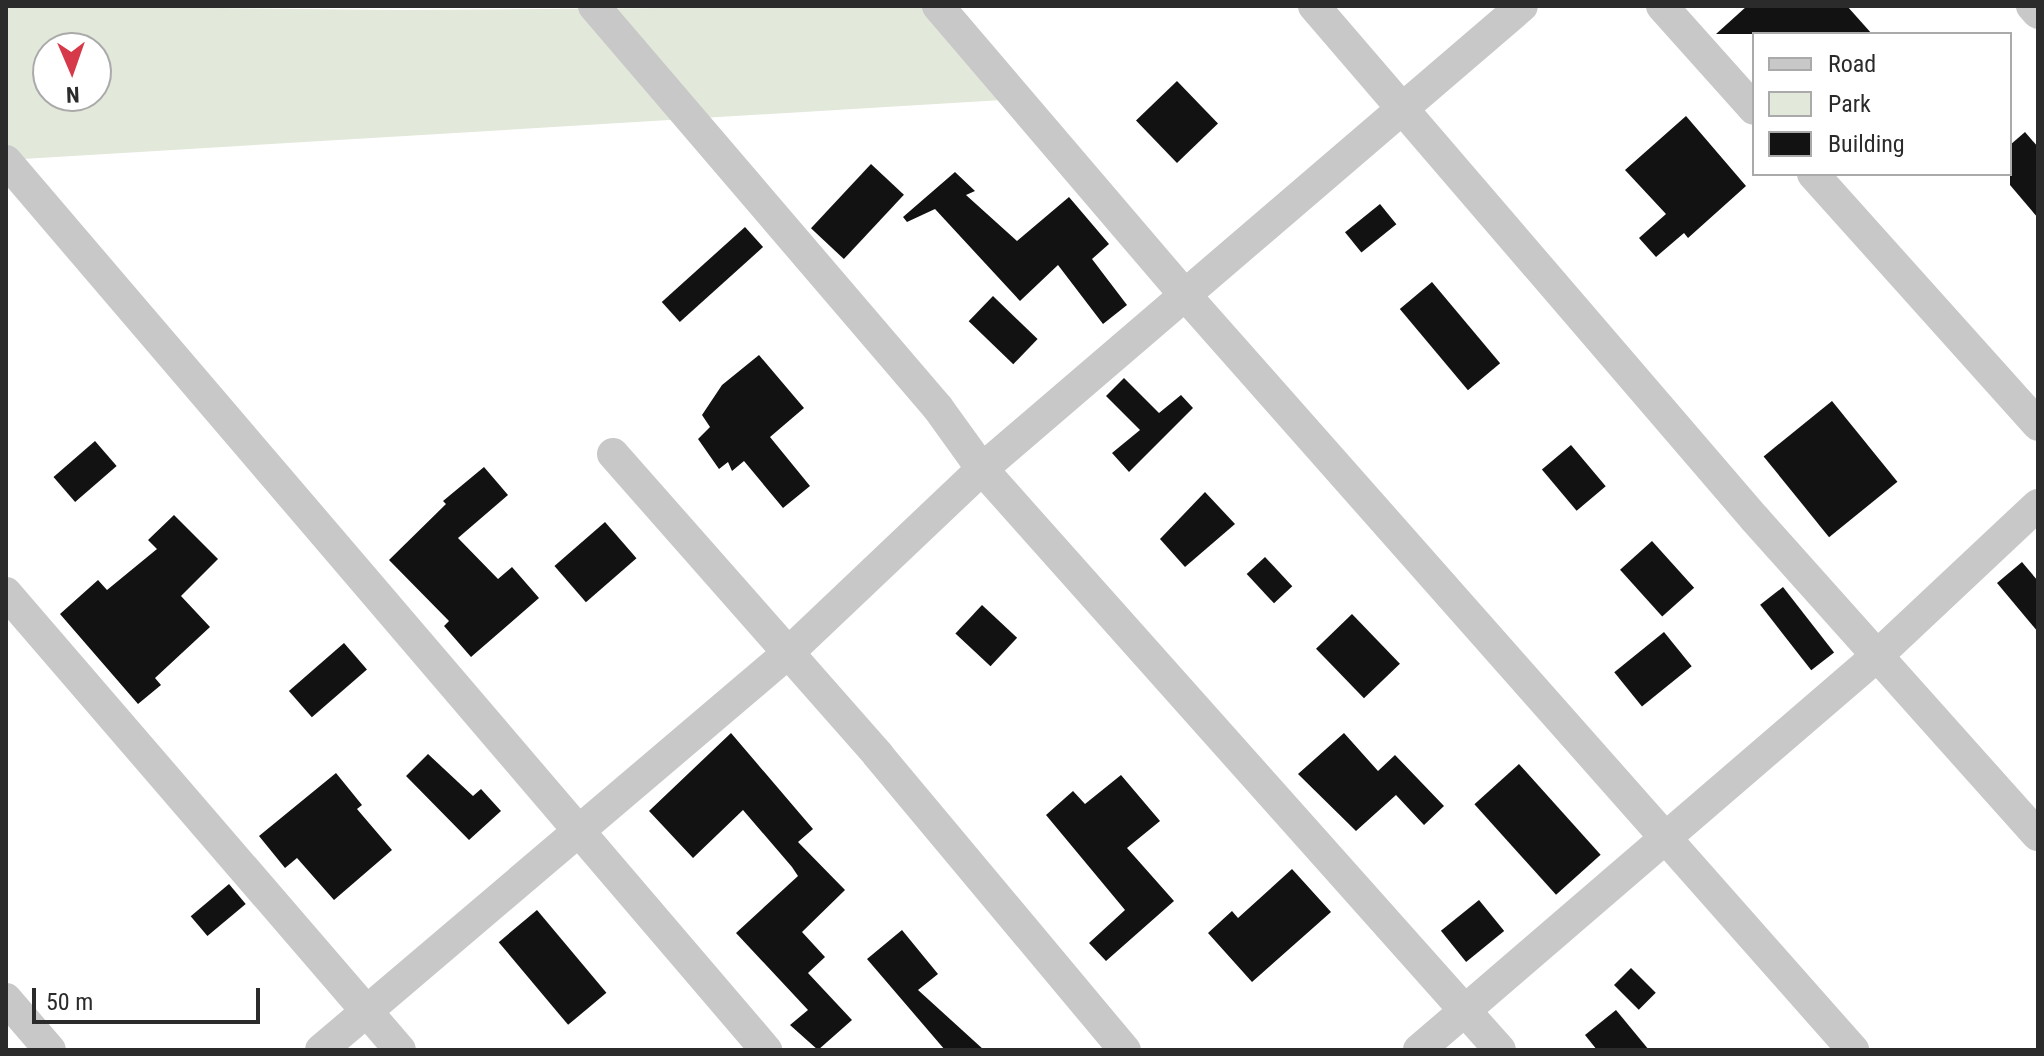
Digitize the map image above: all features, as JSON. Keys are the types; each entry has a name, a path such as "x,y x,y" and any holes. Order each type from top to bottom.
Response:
{"street":[{"path":"594,6 938,408 982,469 1500,1050"},
{"path":"938,6 1186,296 1853,1050"},
{"path":"1314,6 2038,835"},
{"path":"321,1050 787,654 982,469 1522,6"},
{"path":"1662,6 1752,107"},
{"path":"2032,6 2038,13"},
{"path":"6,161 766,1050"},
{"path":"1815,176 2038,425"},
{"path":"613,454 1125,1050"},
{"path":"1419,1050 1878,655 2038,505"},
{"path":"6,593 400,1050"},
{"path":"6,999 50,1050"}],"green space":[{"path":"6,6 400,10 939,6 1002,100 6,160"}],"building":[{"path":"1747,6 1847,6 1870,32 1752,32 1716,34"},
{"path":"1177,81 1218,123 1177,163 1136,121"},
{"path":"1686,116 1746,186 1688,238 1684,233 1656,257 1639,238 1666,214 1625,170"},
{"path":"2025,132 2038,147 2038,218 2010,185 2012,143"},
{"path":"871,164 904,195 844,259 811,228"},
{"path":"955,172 975,191 966,195 1017,241 1069,197 1109,244 1092,259 1127,305 1103,324 1058,265 1020,301 935,209 907,222 903,217"},
{"path":"1380,204 1396,224 1361,253 1345,232"},
{"path":"745,227 763,247 680,322 662,302"},
{"path":"1432,282 1500,363 1468,390 1400,309"},
{"path":"993,296 1038,339 1013,364 969,321"},
{"path":"759,355 804,408 770,437 810,486 783,508 744,461 732,471 728,462 719,469 698,439 710,427 702,415 722,385"},
{"path":"1124,378 1159,413 1181,395 1193,408 1129,472 1112,453 1140,430 1106,396"},
{"path":"1832,401 1897,482 1829,537 1764,456"},
{"path":"95,441 117,466 75,502 53,477"},
{"path":"1571,445 1606,486 1577,511 1542,469"},
{"path":"484,467 508,495 458,538 498,579 512,567 539,598 471,657 444,626 449,621 389,560 446,504 443,501"},
{"path":"1205,492 1235,524 1185,567 1160,539"},
{"path":"174,515 218,559 181,596 210,627 155,678 161,685 138,704 60,614 98,580 107,590 157,549 148,540"},
{"path":"605,522 636,558 586,602 554,566"},
{"path":"1652,541 1694,588 1662,617 1620,570"},
{"path":"1265,557 1292,586 1274,603 1247,574"},
{"path":"2022,562 2038,581 2038,632 1997,583"},
{"path":"1783,587 1834,652 1811,670 1760,605"},
{"path":"982,605 1017,638 991,666 955,634"},
{"path":"1352,614 1400,664 1364,698 1316,649"},
{"path":"1664,632 1692,666 1642,706 1614,672"},
{"path":"344,643 367,669 312,717 289,691"},
{"path":"731,733 813,829 798,842 845,890 802,932 825,957 808,973 852,1020 818,1050 790,1025 808,1010 736,933 798,876 792,867 743,810 693,858 649,811"},
{"path":"1344,733 1378,771 1395,755 1444,806 1424,825 1396,795 1356,831 1298,774"},
{"path":"428,754 473,796 481,789 501,811 469,840 406,776"},
{"path":"1519,764 1601,855 1556,895 1474,804"},
{"path":"336,773 362,805 357,809 392,850 334,900 297,858 285,868 259,836"},
{"path":"1121,775 1160,821 1127,848 1174,901 1106,961 1089,943 1125,910 1046,815 1073,791 1085,804"},
{"path":"1292,869 1331,912 1252,982 1208,933 1232,911 1238,918"},
{"path":"229,884 246,904 207,936 191,916"},
{"path":"1479,900 1504,931 1466,962 1441,931"},
{"path":"537,910 606,993 568,1025 499,942"},
{"path":"902,930 938,974 918,990 984,1050 945,1050 867,959"},
{"path":"1631,968 1656,993 1639,1010 1614,985"},
{"path":"1616,1010 1649,1050 1597,1050 1585,1035"}]}
